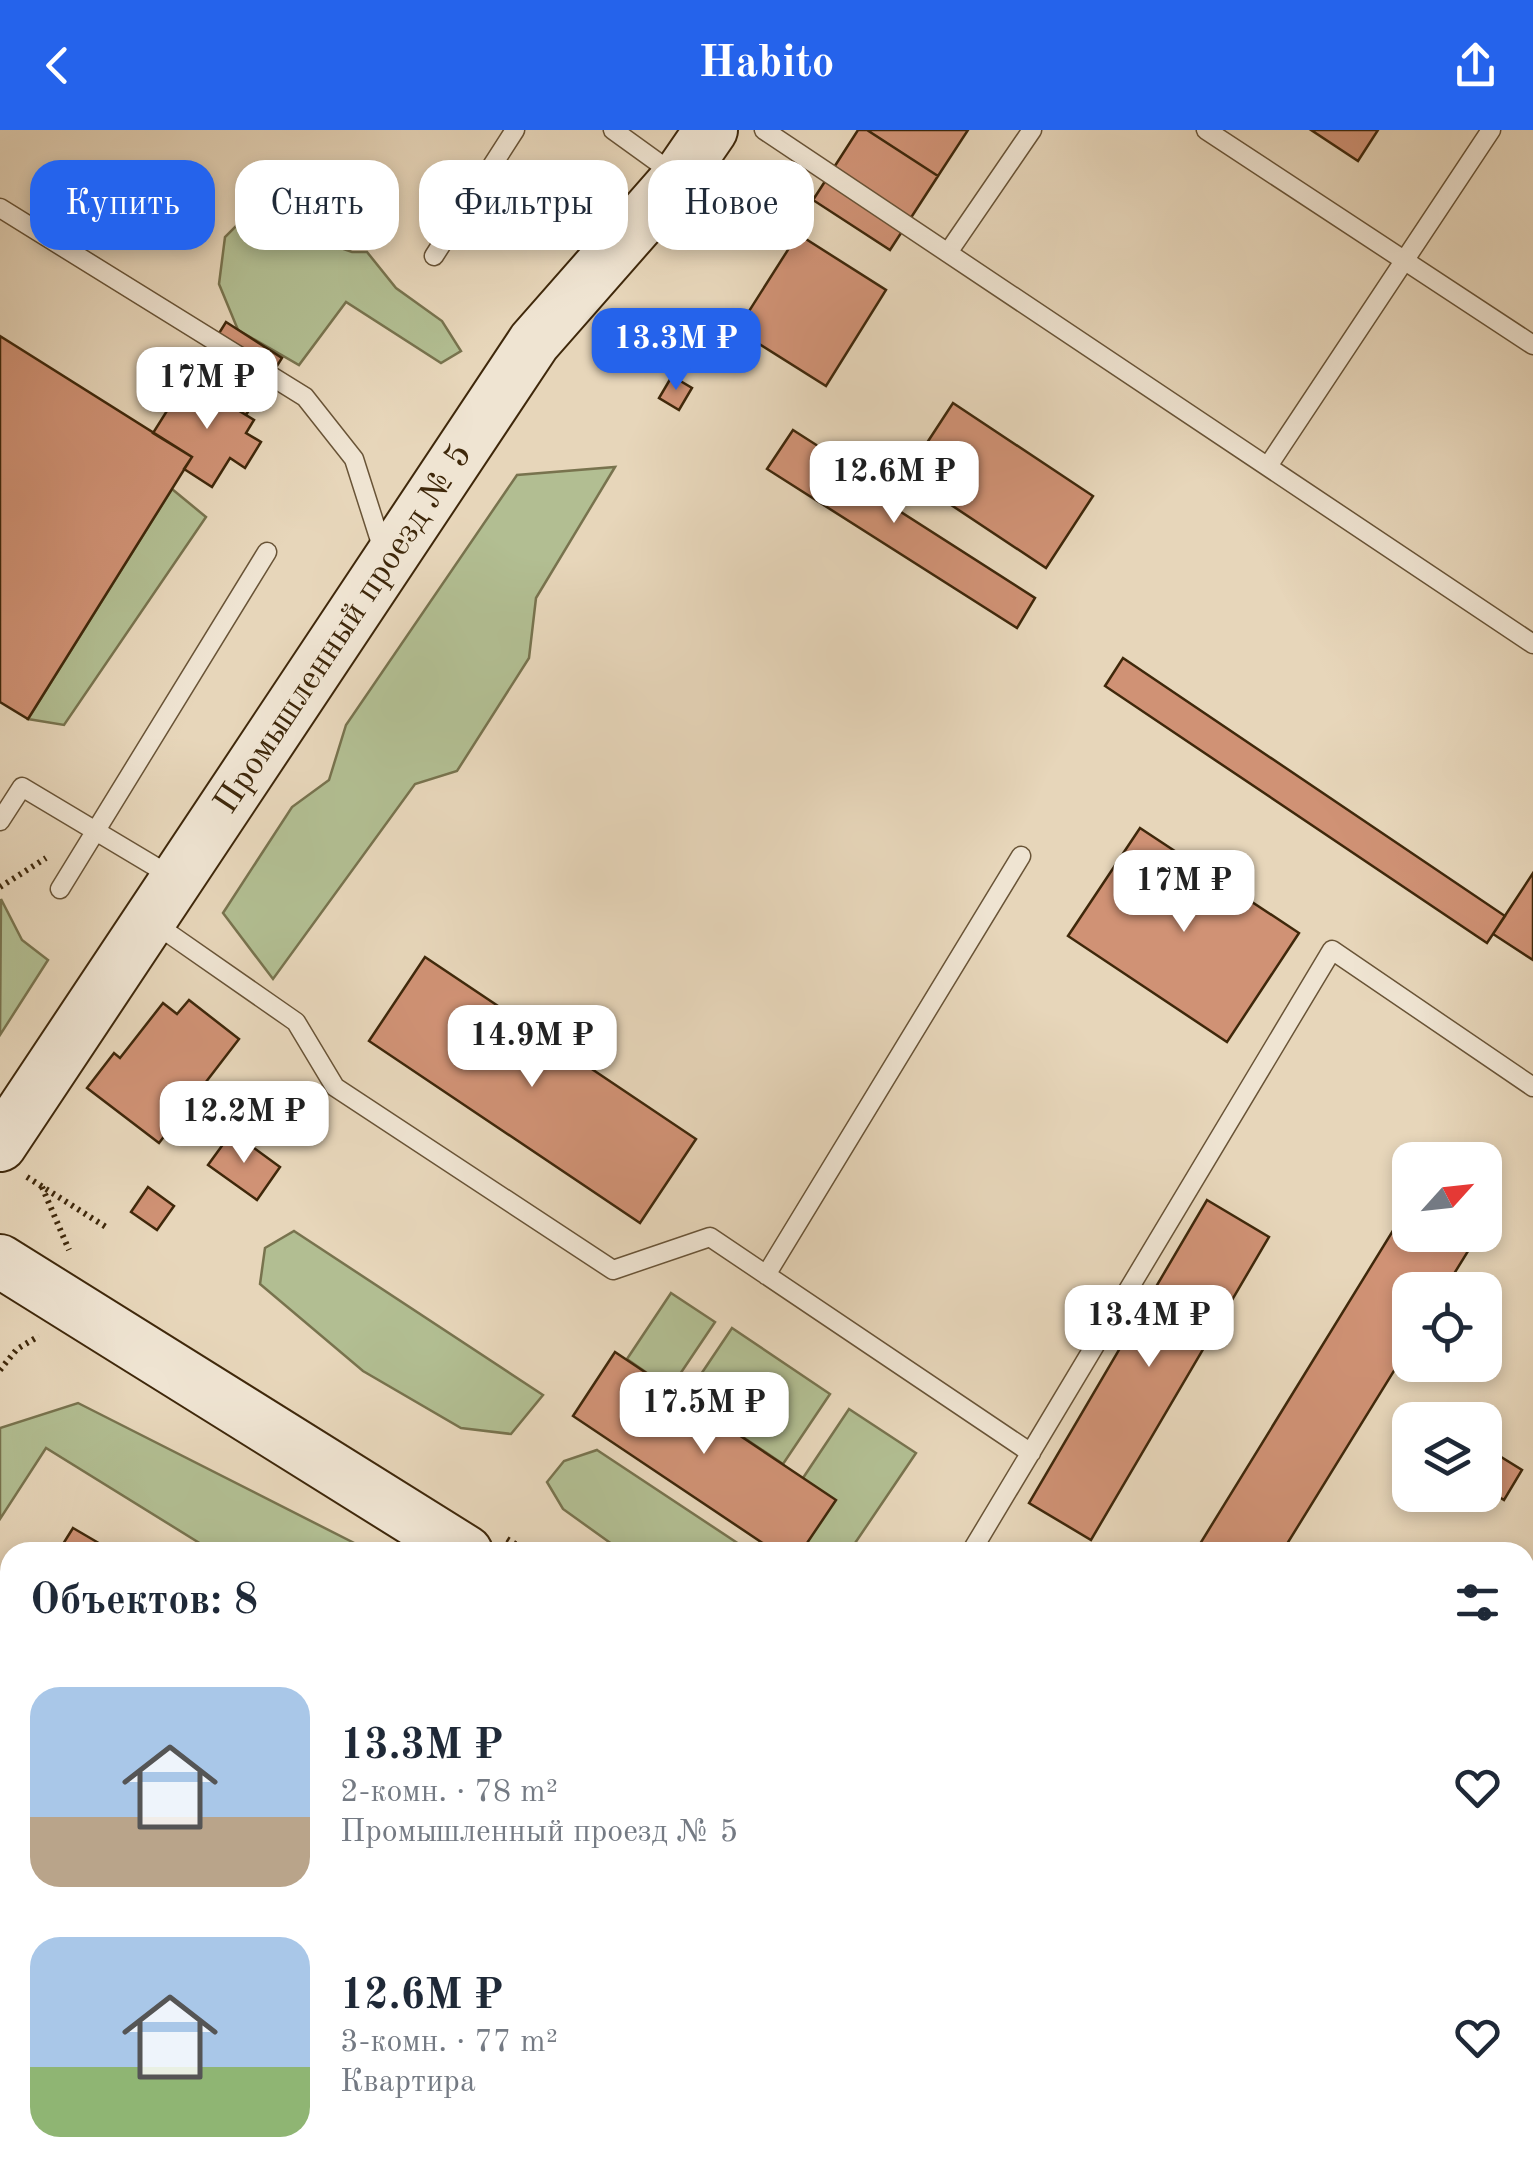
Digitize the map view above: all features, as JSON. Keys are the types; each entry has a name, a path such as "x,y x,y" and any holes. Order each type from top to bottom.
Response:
{"street":[{"name":"Промышленный проезд № 5","path":"690,160 711,130"},
{"name":"Промышленный проезд № 5","path":"7,1157 163,900 534,342 648,212"},
{"path":"0,1261 450,1542"}],"lane":[{"path":"434,256 515,130"},
{"path":"613,130 654,160"},
{"path":"764,130 1533,644"},
{"path":"950,251 1032,130"},
{"path":"1206,130 1533,346"},
{"path":"1268,466 1491,130"},
{"path":"0,208 305,397 354,459 388,562"},
{"path":"60,889 267,552"},
{"path":"0,821 22,787 95,831 163,900 296,1022 335,1087 613,1270 710,1237 1031,1453"},
{"path":"766,1274 1021,856"},
{"path":"978,1542 1332,950 1533,1088"}],"path":[{"path":"7,1157 106,1227"},
{"path":"0,1370 17,1349 48,1332"}],"green space":[{"path":"235,227 235,250 367,252 396,288 442,321 461,351 441,363 346,302 299,365 238,330 219,284 225,237"},
{"path":"615,467 536,598 529,658 457,771 415,784 273,979 223,913 292,807 329,780 346,725 517,475"},
{"path":"172,489 206,517 64,725 28,719"},
{"path":"1,899 22,940 48,960 0,1035"},
{"path":"294,1231 543,1395 511,1434 461,1428 363,1371 260,1284 265,1248"},
{"path":"671,1293 715,1322 670,1389 627,1359"},
{"path":"732,1328 830,1394 783,1464 685,1398"},
{"path":"78,1403 352,1542 198,1542 46,1448 0,1519 0,1428"},
{"path":"849,1409 916,1453 856,1542 802,1542 803,1478"},
{"path":"597,1450 736,1542 609,1542 563,1509 547,1482 564,1461"}],"building":[{"path":"858,130 867,130 938,176 890,250 814,198"},
{"path":"867,130 968,130 938,176"},
{"path":"1311,130 1378,130 1358,161"},
{"path":"814,244 886,290 826,386 737,330 788,250 814,250"},
{"path":"226,322 282,358 246,415 190,380"},
{"path":"0,336 192,457 28,719 0,702"},
{"path":"672,376 692,388 679,410 659,398"},
{"path":"187,379 254,420 246,433 261,442 245,468 230,458 212,487 184,469 192,457 153,433"},
{"path":"953,403 1093,496 1046,568 906,475"},
{"path":"793,430 896,496 890,505 1035,598 1017,628 767,469"},
{"path":"1123,658 1505,916 1487,943 1105,686"},
{"path":"1140,828 1299,933 1227,1042 1068,936"},
{"path":"1533,873 1533,960 1493,934"},
{"path":"425,957 696,1139 640,1223 369,1041"},
{"path":"189,1000 239,1039 159,1143 87,1088 114,1053 120,1058 163,1003 177,1014"},
{"path":"232,1132 280,1167 257,1200 208,1165"},
{"path":"148,1187 174,1206 157,1230 131,1212"},
{"path":"1207,1200 1269,1237 1091,1540 1029,1503"},
{"path":"1392,1232 1392,1252 1467,1252 1455,1272 1392,1272 1392,1374 1288,1542 1201,1542"},
{"path":"615,1352 836,1500 808,1542 761,1542 573,1416"},
{"path":"1502,1458 1522,1470 1502,1499"},
{"path":"73,1528 97,1542 64,1542"}]}
